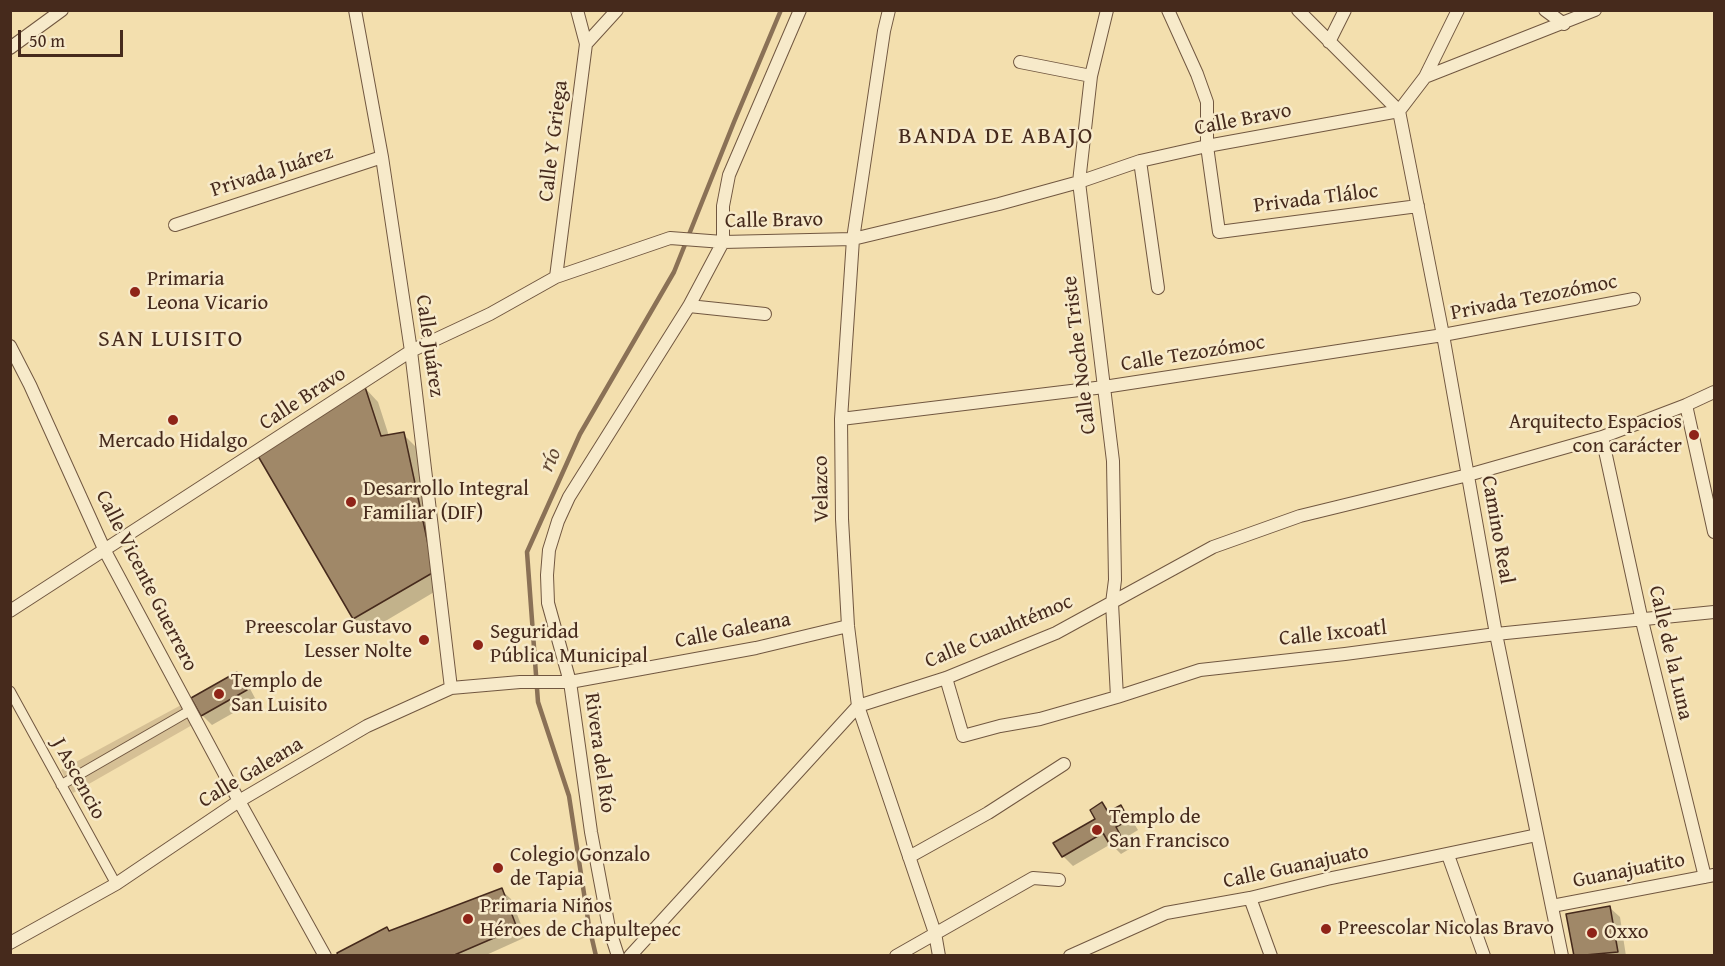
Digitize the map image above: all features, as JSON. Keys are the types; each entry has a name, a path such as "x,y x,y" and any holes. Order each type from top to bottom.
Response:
{"street":[{"path":"10,48 62,10"},
{"name":"Calle Juárez","path":"355,10 382,157 411,351 451,688"},
{"name":"Calle Y Griega","path":"556,277 586,44 577,10"},
{"path":"586,44 617,10"},
{"path":"720,242 729,174 800,10"},
{"name":"Velazco","path":"890,10 884,31 853,239 841,419 842,519 848,626 858,706 935,933 939,956"},
{"name":"Calle Noche Triste","path":"1107,10 1091,76 1079,182 1113,461 1115,580 1112,603 1118,697"},
{"path":"1168,10 1207,102 1208,146"},
{"path":"1298,10 1399,111 1425,77 1458,10"},
{"path":"1329,42 1345,10"},
{"path":"1545,10 1564,24"},
{"path":"1425,77 1564,24 1594,10"},
{"path":"1020,62 1091,76"},
{"name":"Calle Bravo","path":"10,611 411,351 490,314 556,277 670,238 720,242 853,239 999,204 1079,182 1140,161 1208,146 1399,111"},
{"name":"Camino Real","path":"1399,111 1443,335 1496,634 1562,956"},
{"name":"Privada Tláloc","path":"1208,146 1219,231 1418,206"},
{"name":"Privada Juárez","path":"175,225 382,157"},
{"path":"1140,161 1158,288"},
{"name":"Rivera del Río","path":"618,956 609,928 548,603 549,550 558,521 569,497 688,306 720,242"},
{"name":"Privada Tezozómoc","path":"1443,335 1634,299"},
{"path":"688,306 765,314"},
{"name":"Calle Tezozómoc","path":"841,419 1104,387 1443,335"},
{"name":"Calle Vicente Guerrero","path":"10,346 35,395 105,551 325,956"},
{"name":"Calle Cuauhtémoc","path":"630,956 858,706 945,678 1056,633 1213,547 1300,516 1468,475 1602,436 1686,405 1714,392"},
{"path":"1686,405 1714,532"},
{"name":"Calle de la Luna","path":"1602,436 1642,621 1710,876"},
{"name":"Calle Ixcoatl","path":"945,678 963,736 1041,719 1200,670 1496,634 1714,612"},
{"name":"Calle Galeana","path":"10,943 116,884 239,801 368,726 451,688 520,682 564,683 756,648 848,626"},
{"name":"J Ascencio","path":"10,691 116,884"},
{"path":"61,785 191,710"},
{"path":"909,857 988,813 1064,764"},
{"name":"Calle Guanajuato","path":"1070,956 1166,913 1250,898 1328,879 1537,835"},
{"path":"1448,855 1485,956"},
{"name":"Guanajuatito","path":"1552,906 1710,876"},
{"path":"896,956 1033,878 1059,880"},
{"path":"1250,898 1270,956"}],"shaded area":[{"path":"183,704 194,724 73,793 61,770"}],"building":[{"name":"Desarrollo Integral Familiar (DIF)","path":"365,387 381,436 404,432 434,572 353,619 258,456"},
{"name":"Templo de San Luisito","path":"237,672 247,690 201,716 191,698"},
{"name":"Templo de San Francisco","path":"1102,802 1108,812 1121,805 1129,820 1116,827 1122,838 1110,845 1103,833 1062,857 1053,843 1095,819 1090,810"},
{"name":"Primaria Niños Héroes de Chapultepec","path":"502,888 517,928 452,956 338,956 337,953 387,927 389,931"},
{"name":"Oxxo","path":"1610,906 1618,952 1574,956 1566,914"}],"waterway":[{"name":"río","path":"596,956 589,926 569,796 538,702 527,552 580,434 674,272 781,10"}],"place":[{"name":"Primaria Leona Vicario","path":"135,292"},
{"name":"Mercado Hidalgo","path":"173,420"},
{"name":"Arquitecto Espacios con carácter","path":"1694,435"},
{"name":"Desarrollo Integral Familiar (DIF)","path":"351,502"},
{"name":"Preescolar Gustavo Lesser Nolte","path":"424,640"},
{"name":"Seguridad Pública Municipal","path":"478,645"},
{"name":"Templo de San Luisito","path":"219,694"},
{"name":"Templo de San Francisco","path":"1097,830"},
{"name":"Colegio Gonzalo de Tapia","path":"498,868"},
{"name":"Primaria Niños Héroes de Chapultepec","path":"468,919"},
{"name":"Preescolar Nicolas Bravo","path":"1326,929"},
{"name":"Oxxo","path":"1592,933"}],"district":[{"name":"BANDA DE ABAJO","path":"996,137"},
{"name":"SAN LUISITO","path":"171,340"}]}
